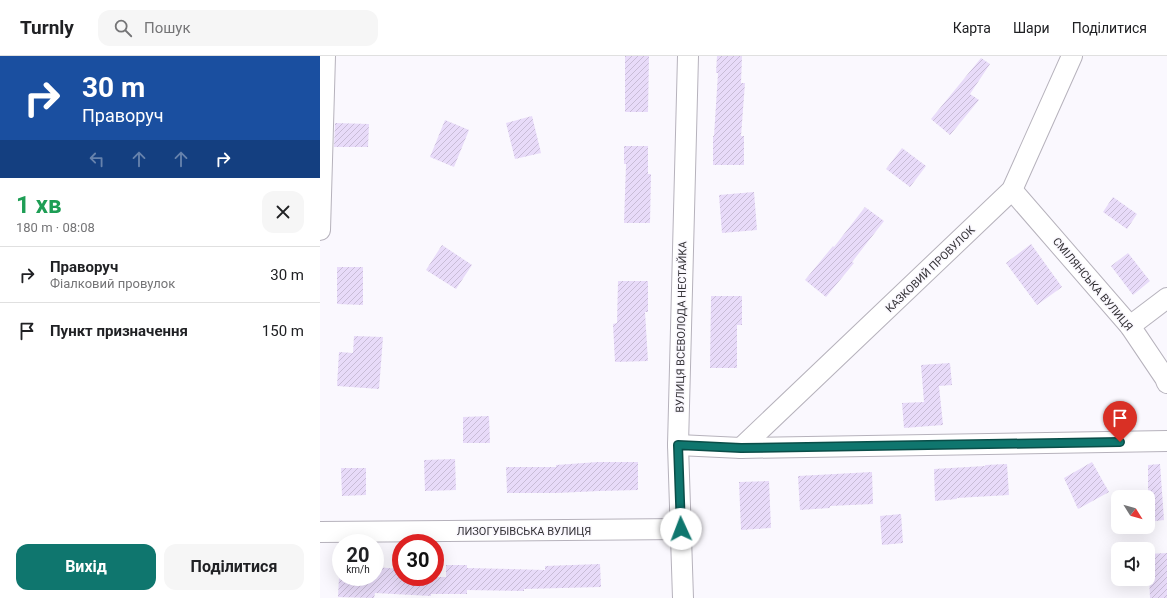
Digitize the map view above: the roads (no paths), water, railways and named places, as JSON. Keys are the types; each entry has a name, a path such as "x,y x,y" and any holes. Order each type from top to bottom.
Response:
{"street":[{"path":"320,230 325,56"},
{"name":"ВУЛИЦЯ ВСЕВОЛОДА НЕСТАЙКА","path":"683,598 678,445 688,56"},
{"name":"КАЗКОВИЙ ПРОВУЛОК","path":"741,448 1012,190 1072,56"},
{"name":"СМІЛЯНСЬКА ВУЛИЦЯ","path":"1012,190 1130,326 1167,383"},
{"path":"1130,326 1167,298"},
{"path":"678,445 741,448 1167,441"},
{"name":"ЛИЗОГУБІВСЬКА ВУЛИЦЯ","path":"320,532 681,529"}]}
